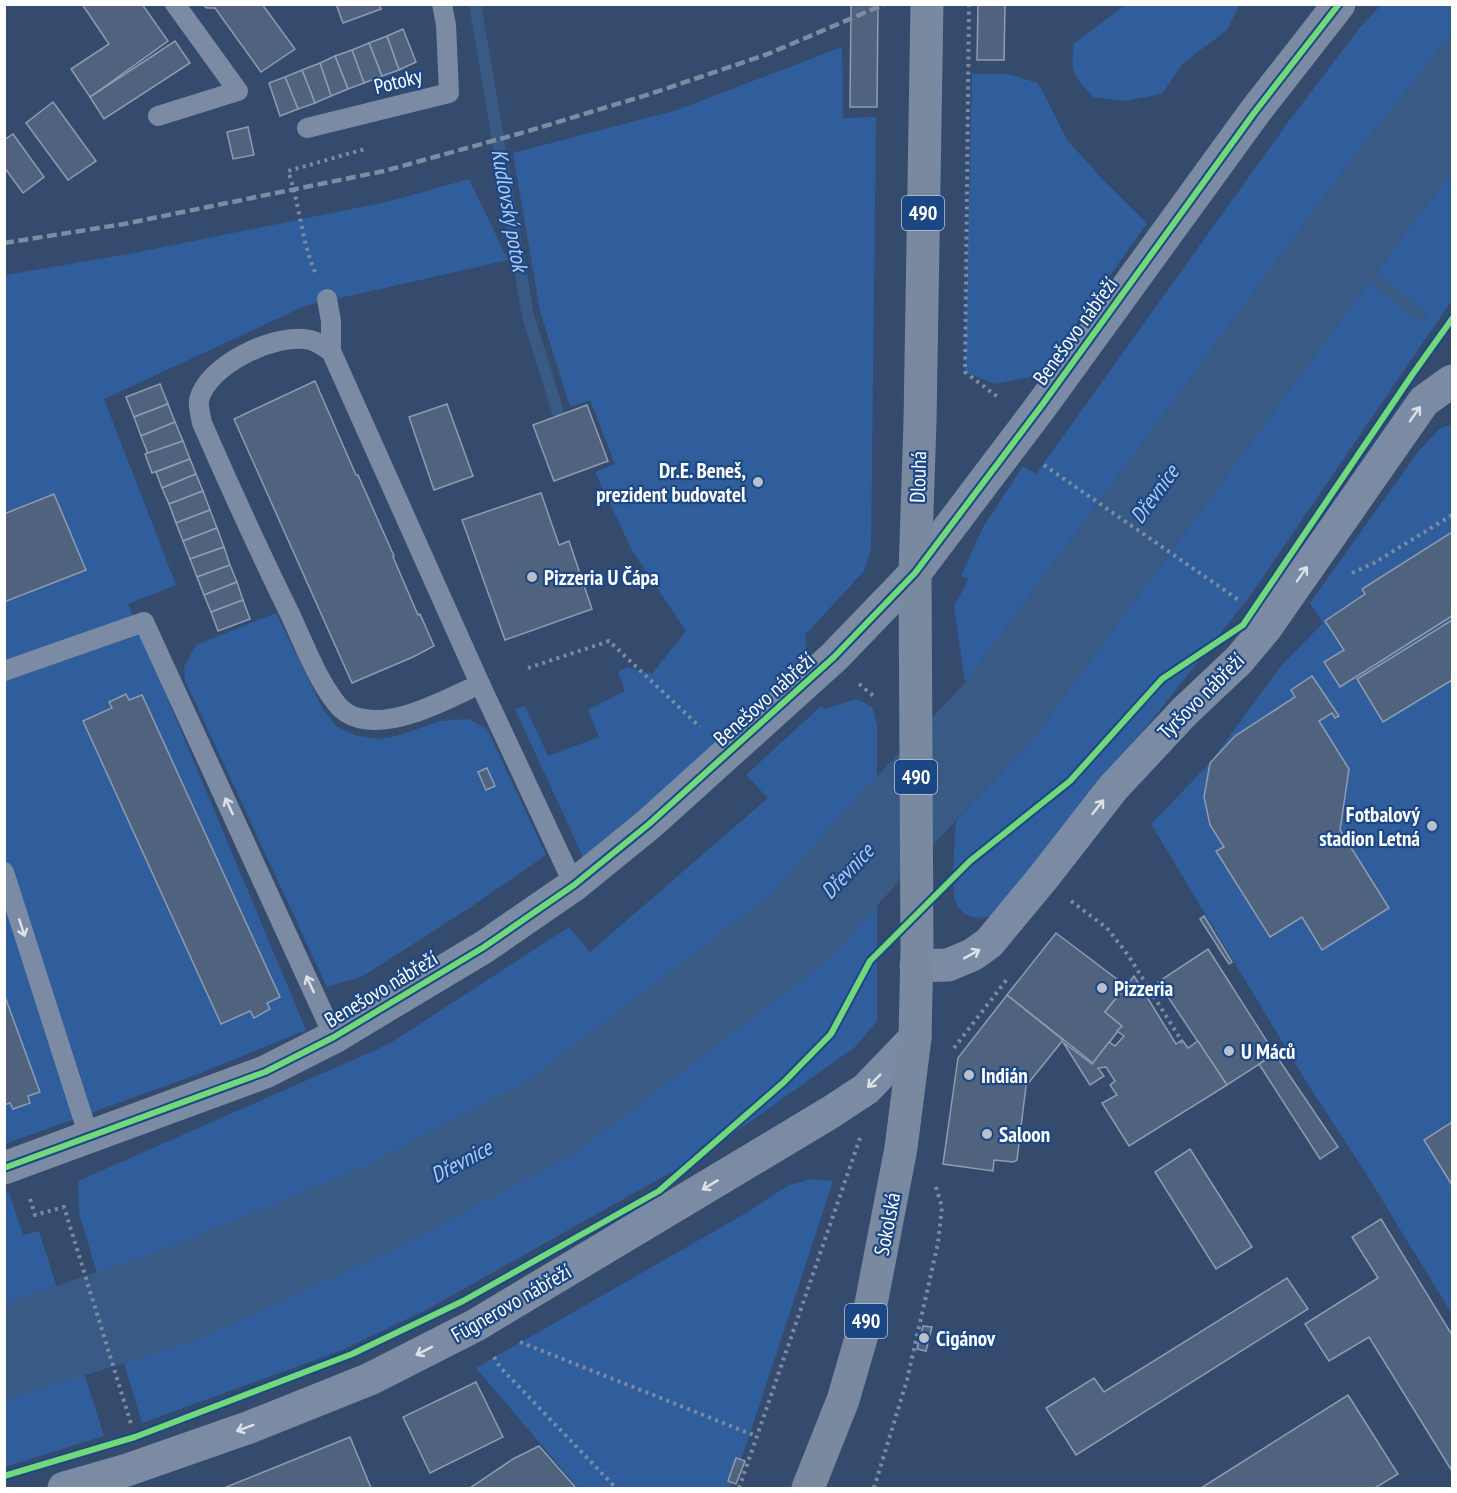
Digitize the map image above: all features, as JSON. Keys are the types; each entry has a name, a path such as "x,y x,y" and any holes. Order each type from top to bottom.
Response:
{"main road":[{"name":"Dlouhá","path":"916,958 915,588 927,4"},
{"name":"Sokolská","path":"808,1488 843,1400 871,1304 895,1182 915,1038 916,958"}],"street":[{"name":"Benešovo nábřeží","path":"4,1168 265,1072 334,1037 484,947 574,885 649,824 834,657 915,588 1042,405 1254,113 1339,4"},
{"name":"Tyršovo nábřeží","path":"916,958 948,965 972,955 989,943 1113,788 1184,712 1239,660 1265,629 1424,401 1452,381"},
{"name":"Fügnerovo nábřeží","path":"64,1488 127,1470 250,1427 370,1378 483,1338 866,1089 915,1038"}],"lane":[{"path":"158,116 238,91 175,4"},
{"name":"Potoky","path":"307,128 449,93 446,25 442,4"},
{"path":"327,299 331,321 330,351 480,684 574,885"},
{"path":"330,351 311,340 275,342 226,365 206,384 198,402 202,423 256,545 321,679 337,705 346,713 360,719 375,720 409,714 436,705 480,684"},
{"path":"4,671 144,622 334,1037"},
{"path":"4,872 89,1137"}],"path":[{"path":"965,372 969,4"},
{"path":"309,258 294,188 288,171 375,147"},
{"path":"1043,464 1234,597"},
{"path":"1343,577 1374,563 1452,515"},
{"path":"528,668 609,641 728,754"},
{"path":"834,657 864,690"},
{"path":"1077,892 1070,900 1107,928 1128,955 1183,1043"},
{"path":"949,1054 1013,973"},
{"path":"739,1488 860,1136"},
{"path":"874,1488 907,1380 938,1243 942,1207 934,1181"},
{"path":"64,1207 133,1429"},
{"path":"483,1338 511,1339 756,1436"},
{"path":"483,1338 500,1367 616,1488"}],"shaded area":[{"path":"1126,5 1239,5 1227,30 1182,64 1162,94 1124,101 1093,97 1074,73 1072,61 1074,43"},
{"path":"1381,5 1452,5 1452,33 1349,163 965,683 954,606 969,579 961,576 983,527 1023,466 1036,474 1289,121 1358,30"},
{"path":"842,47 843,118 876,117 871,549 864,571 805,635 807,657 723,742 583,857 515,709 525,706 548,756 599,737 588,710 625,691 618,672 627,667 652,674 686,631 632,550 595,472 615,464 590,400 570,407 540,311 513,153 677,110"},
{"path":"972,74 1008,74 1038,83 1067,140 1104,181 1147,223 1040,375 995,384 965,372"},
{"path":"1452,173 1452,300 1250,596 999,913 980,918 963,912 955,901 953,886 956,821 1033,739"},
{"path":"469,179 508,260 305,306 104,399 176,585 128,604 306,1030 196,1075 5,1144 5,275 129,254 391,201"},
{"path":"1452,424 1452,1314 1309,1086 1151,824 1210,763 1281,666 1323,623 1310,603 1418,452 1439,429"},
{"path":"276,613 323,709 336,726 355,735 379,739 397,736 440,721 468,719 487,729 546,855 471,907 363,976 327,987 185,680 184,667 196,645"},
{"path":"857,699 872,707 877,725 877,1021 855,1047 709,1151 428,1309 340,1351 142,1423 79,1213 78,1181 389,1044 569,927 590,952 768,798 746,775 821,706 825,709"},
{"path":"812,1179 833,1181 730,1488 578,1488 476,1368 746,1213 789,1185"},
{"path":"9,1193 23,1235 39,1231 104,1436 5,1467 4,1194"}],"water":[{"name":"Dřevnice","path":"1452,33 1452,173 1033,739 897,883 830,959 576,1153 400,1247 198,1340 5,1400 4,1304 158,1251 361,1168 528,1080 770,895 832,824 965,683 1349,163"}],"building":[{"path":"82,4 142,4 168,41 90,97 71,69 109,44"},
{"path":"202,4 262,4 295,49 261,72 215,8 207,8"},
{"path":"336,4 379,4 381,9 343,23"},
{"path":"851,4 878,4 877,107 850,107"},
{"path":"978,4 1005,4 1004,60 977,60"},
{"path":"403,29 416,62 399,70 387,36"},
{"path":"387,36 399,70 382,76 369,43"},
{"path":"175,41 190,63 104,119 90,97"},
{"path":"369,43 382,76 364,83 352,50"},
{"path":"352,50 364,83 348,89 335,56"},
{"path":"335,56 348,89 331,96 320,63"},
{"path":"320,63 331,96 315,103 302,70"},
{"path":"302,70 315,103 298,109 285,77"},
{"path":"285,77 298,109 280,116 269,83"},
{"path":"53,102 96,161 68,180 26,123"},
{"path":"248,127 254,155 233,159 227,132"},
{"path":"13,134 44,177 23,193 4,167 4,140"},
{"path":"315,381 394,556 418,615 420,614 434,646 352,683 234,419"},
{"path":"160,384 168,404 134,417 126,397"},
{"path":"168,404 175,422 141,436 134,417"},
{"path":"447,404 473,476 434,490 409,417"},
{"path":"587,405 608,461 554,481 533,425"},
{"path":"175,422 183,441 148,454 141,436"},
{"path":"183,441 190,459 152,473 145,454"},
{"path":"190,459 196,474 162,488 156,472"},
{"path":"196,474 203,491 169,504 162,488"},
{"path":"203,491 210,510 176,523 169,504"},
{"name":"Pizzeria U Čápa","path":"541,493 559,545 569,541 592,609 505,640 462,520"},
{"path":"54,494 86,570 4,602 4,514"},
{"path":"210,510 217,528 183,541 176,523"},
{"path":"217,528 224,547 190,559 183,541"},
{"path":"1452,532 1452,616 1340,687 1324,662 1344,650 1325,621 1365,594 1362,589"},
{"path":"224,547 230,565 197,577 190,559"},
{"path":"230,565 237,582 204,595 197,577"},
{"path":"237,582 243,600 211,612 204,595"},
{"path":"243,600 250,619 218,631 211,612"},
{"path":"1452,620 1452,680 1383,722 1357,679"},
{"path":"1312,676 1339,716 1335,718 1332,713 1319,721 1349,769 1340,830 1389,908 1322,950 1302,917 1270,937 1216,851 1224,847 1210,825 1204,797 1210,763 1235,736 1295,697 1291,690"},
{"path":"126,694 129,700 142,695 280,997 267,1003 270,1009 254,1018 250,1011 221,1024 83,721 112,708 109,702"},
{"path":"487,768 495,786 486,790 478,772"},
{"path":"1204,916 1232,962 1229,964 1200,919"},
{"path":"1056,933 1126,986 1105,1012 1122,1026 1093,1063 1007,995"},
{"path":"1208,949 1275,1054 1227,1085 1158,982"},
{"path":"1134,976 1176,1044 1182,1040 1188,1048 1198,1041 1227,1085 1129,1146 1102,1103 1117,1095 1110,1085 1115,1081 1106,1067 1098,1068 1104,1076 1090,1085 1063,1042 1092,1064 1109,1042 1115,1046 1124,1036 1117,1031 1122,1026 1105,1012"},
{"path":"4,994 40,1092 28,1096 30,1103 13,1109 10,1103 4,1105"},
{"path":"1007,995 1063,1040 1026,1086 1017,1160 1013,1162 994,1160 993,1171 943,1164 958,1058"},
{"path":"1275,1054 1338,1147 1320,1159 1259,1064"},
{"path":"1452,1122 1452,1185 1424,1140"},
{"path":"1190,1149 1252,1247 1216,1269 1155,1172"},
{"path":"1381,1219 1452,1335 1452,1471 1369,1337 1329,1361 1305,1324 1378,1278 1352,1237"},
{"path":"1287,1278 1308,1309 1076,1455 1046,1408 1094,1378 1104,1392"},
{"name":"Cigánov","path":"923,1326 932,1327 926,1351 917,1349"},
{"path":"476,1382 503,1437 430,1473 403,1417"},
{"path":"1348,1395 1398,1474 1375,1488 1201,1488"},
{"path":"350,1437 371,1488 224,1488"},
{"path":"539,1446 576,1488 470,1488 513,1459"},
{"path":"736,1458 745,1461 736,1484 728,1481"}],"waterway":[{"name":"Kudlovský potok","path":"475,4 528,316 558,412"},
{"path":"1361,267 1421,316"}],"railway":[{"path":"4,243 124,224 384,171 650,94 768,54 885,4"}],"cycle path":[{"path":"4,1168 265,1072 334,1037 484,947 574,885 649,824 834,657 915,573 1042,405 1254,113 1339,4"},
{"path":"4,1476 135,1437 352,1354 463,1301 659,1191 784,1082 831,1034 870,961 970,861 1070,781 1162,679 1243,625 1452,319"}],"place":[{"name":"Dr.E. Beneš, prezident budovatel","path":"758,482"},
{"name":"Pizzeria U Čápa","path":"532,577"},
{"name":"Fotbalový stadion Letná","path":"1432,826"},
{"name":"Pizzeria","path":"1102,988"},
{"name":"U Máců","path":"1229,1051"},
{"name":"Indián","path":"969,1075"},
{"name":"Saloon","path":"987,1134"},
{"name":"Cigánov","path":"924,1338"}]}
